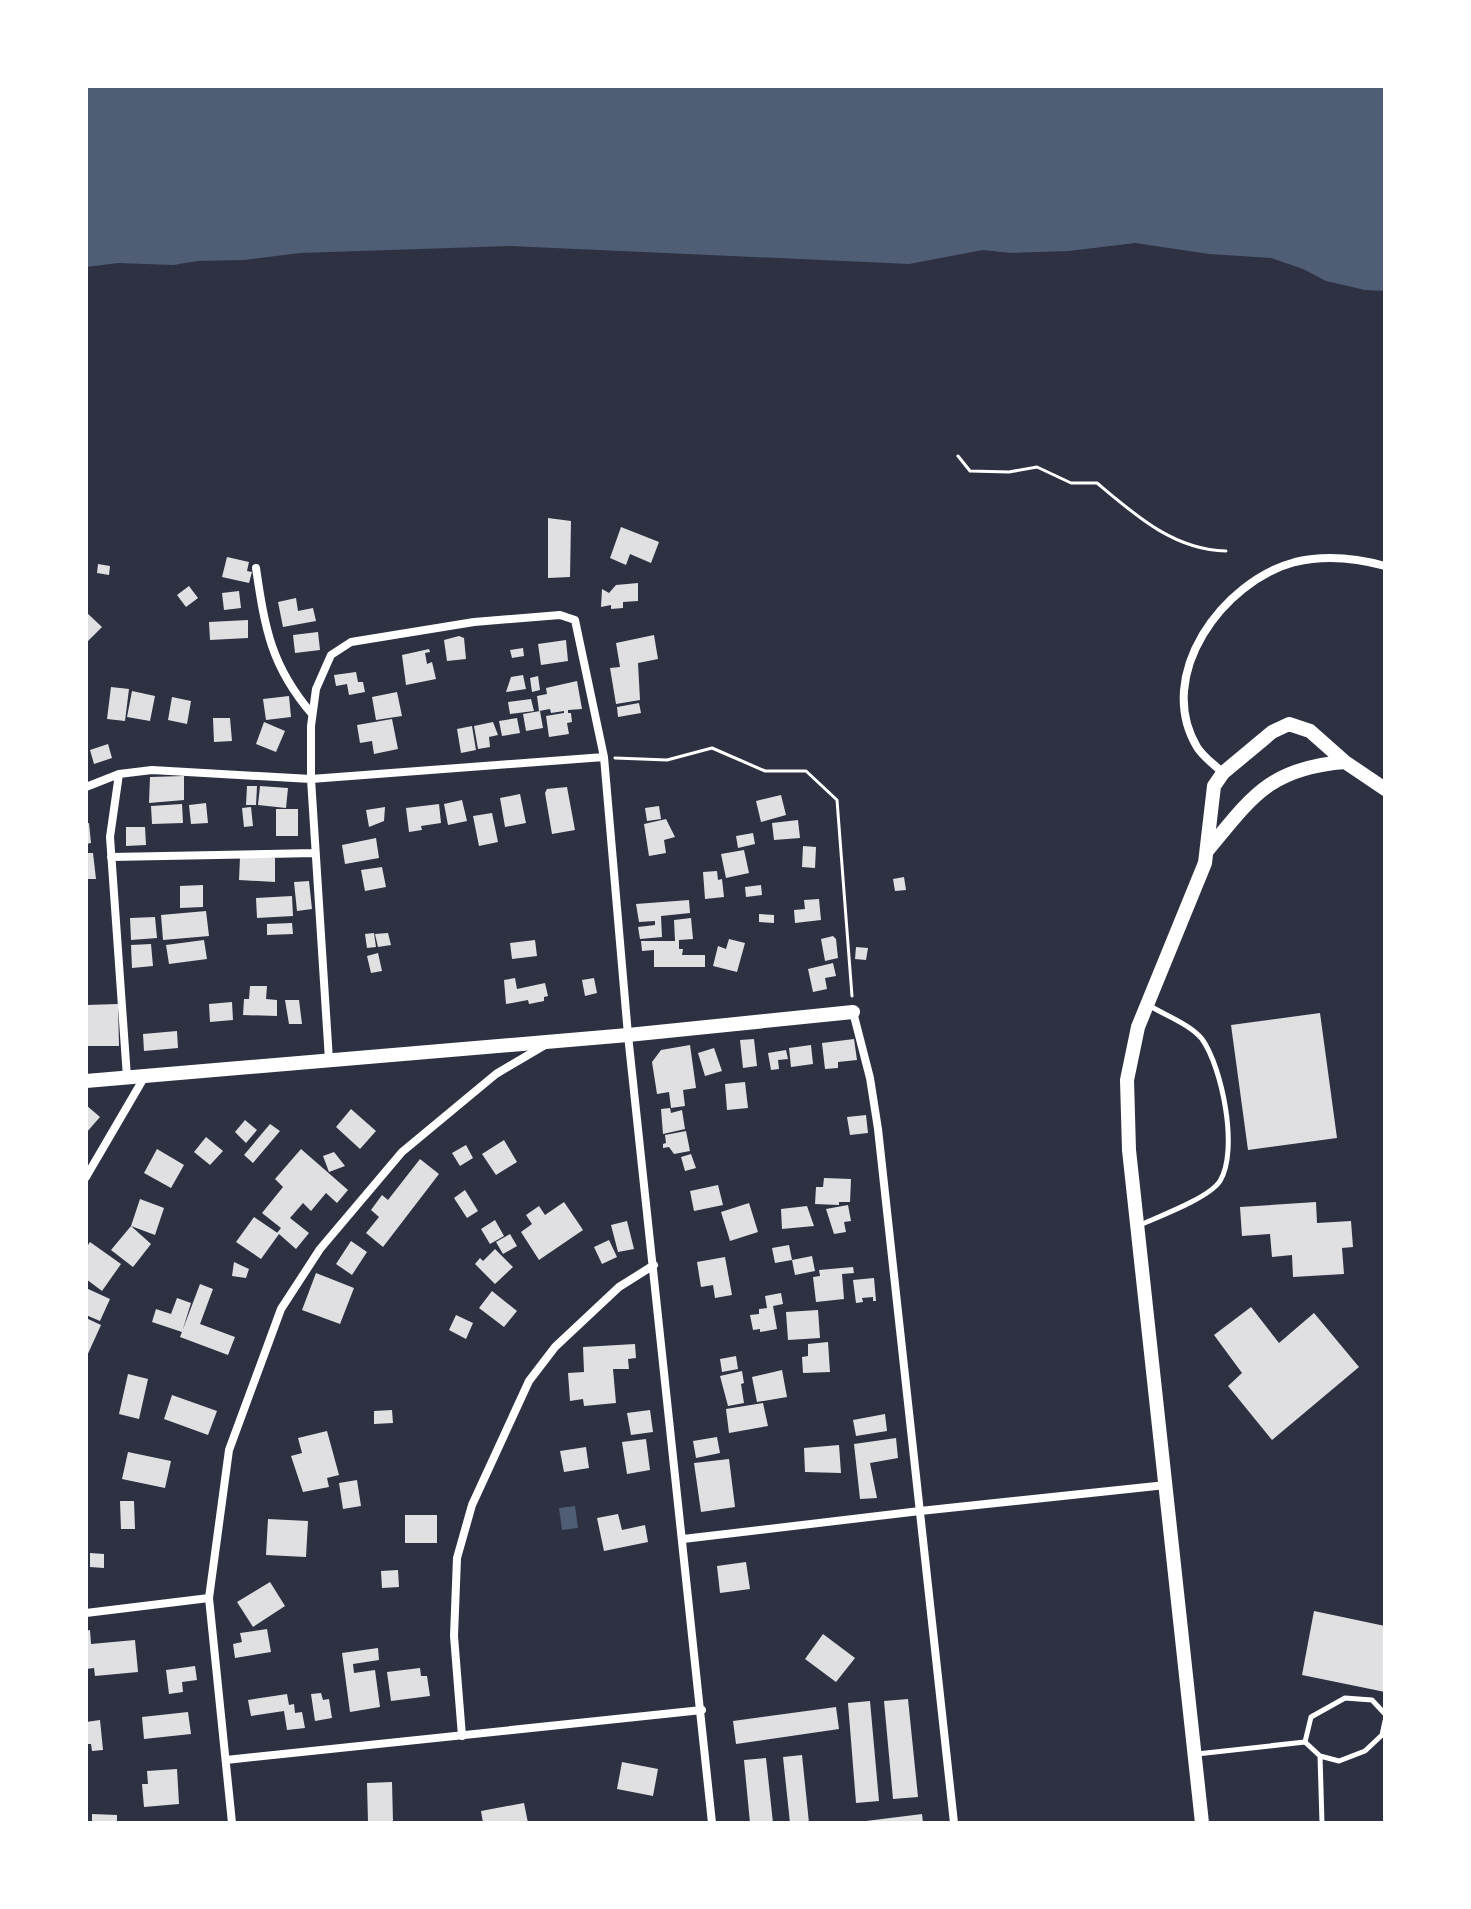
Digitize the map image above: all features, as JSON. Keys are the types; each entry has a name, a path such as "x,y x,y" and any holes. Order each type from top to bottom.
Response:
{"main road":[{"path":"1202,1823 1129,1150 1127,1080 1138,1027 1205,863 1214,786 1223,773 1272,732 1289,724 1310,731 1345,762 1385,789"},
{"path":"1207,852 1246,804 1266,785 1286,773 1315,764 1345,762"},
{"path":"86,1081 628,1035 853,1012"}],"street":[{"path":"1223,773 1198,749 1185,717 1186,683 1195,648 1211,621 1242,589 1271,571 1295,562 1326,558 1359,559 1385,566"},
{"path":"256,568 267,634 278,665 312,714"},
{"path":"329,1060 311,779 312,714 316,689 331,655 351,642 474,622 560,615 575,620 604,757 628,1035 712,1823"},
{"path":"86,787 119,774 152,770 311,779 604,757"},
{"path":"119,774 110,837 127,1077"},
{"path":"111,857 315,853"},
{"path":"853,1012 870,1078 878,1129 954,1823"},
{"path":"232,1823 209,1598 229,1450 281,1309 320,1249 402,1152 496,1074 549,1042"},
{"path":"86,1177 146,1076"},
{"path":"462,1736 454,1636 457,1558 472,1505 529,1381 555,1347 609,1297 654,1265"},
{"path":"683,1539 1166,1485"},
{"path":"86,1613 209,1598"},
{"path":"226,1760 702,1710"}],"lane":[{"path":"1139,1226 1210,1191 1220,1181 1227,1163 1228,1140 1221,1084 1214,1060 1200,1036 1148,1005"},
{"path":"1305,1742 1311,1717 1345,1698 1372,1700 1385,1714"},
{"path":"1196,1754 1305,1742 1320,1756 1339,1761 1365,1751 1382,1735 1385,1721"},
{"path":"1320,1756 1322,1823"}],"path":[{"path":"958,456 970,471 1009,472 1037,467 1071,483 1097,483 1133,513 1180,543 1211,551 1226,551"},
{"path":"604,757 667,760 712,748 765,771 806,771 837,800 853,1012"}],"water":[{"path":"86,86 1385,86 1385,291 1326,281 1271,258 1209,254 1135,243 1069,251 1011,253 983,250 909,264 510,246 300,253 173,265 118,263 86,267"},
{"path":"575,1506 578,1528 562,1530 559,1508"}],"building":[{"path":"548,518 571,521 570,577 548,578"},
{"path":"621,527 659,542 651,563 630,554 626,565 610,558"},
{"path":"227,557 249,562 247,571 252,572 249,583 222,577"},
{"path":"98,564 110,566 109,575 97,573"},
{"path":"638,583 638,601 623,602 623,608 611,609 611,605 601,607 602,589 609,593 616,585"},
{"path":"189,586 198,598 186,607 177,595"},
{"path":"239,591 241,608 224,610 222,593"},
{"path":"296,598 298,611 313,608 316,621 283,627 278,602"},
{"path":"86,612 102,627 86,643"},
{"path":"248,620 248,638 210,640 209,622"},
{"path":"318,632 320,650 295,653 293,635"},
{"path":"654,635 658,659 638,663 640,700 616,704 610,668 620,667 616,643"},
{"path":"459,636 464,638 466,659 447,661 444,640"},
{"path":"566,640 568,661 541,665 538,644"},
{"path":"523,648 524,656 512,658 510,650"},
{"path":"429,649 430,652 425,653 427,664 432,662 436,679 406,685 402,655"},
{"path":"356,672 365,692 349,695 347,684 336,686 334,675"},
{"path":"523,675 526,689 506,692 511,677"},
{"path":"538,676 540,690 532,692 530,678"},
{"path":"577,681 582,709 568,710 572,722 567,723 569,734 549,737 546,716 564,711 539,711 537,696 547,694 546,688"},
{"path":"111,687 129,689 125,721 107,719"},
{"path":"132,691 155,696 150,721 127,717"},
{"path":"397,692 402,716 376,720 372,697"},
{"path":"289,696 291,717 266,720 263,699"},
{"path":"172,697 191,701 187,724 168,720"},
{"path":"531,699 534,711 510,714 508,702"},
{"path":"639,703 641,713 618,717 617,707"},
{"path":"540,711 543,728 526,731 523,714"},
{"path":"213,718 230,718 232,741 214,742"},
{"path":"517,718 520,733 502,736 499,721"},
{"path":"392,719 398,749 374,754 372,741 360,743 357,725"},
{"path":"264,722 285,731 276,752 256,744"},
{"path":"493,722 498,735 489,737 490,747 478,749 474,726"},
{"path":"472,726 476,750 461,753 457,729"},
{"path":"108,744 112,758 94,764 90,750"},
{"path":"184,776 184,800 149,803 150,777"},
{"path":"247,786 257,786 256,805 246,805"},
{"path":"260,786 288,788 286,808 258,805"},
{"path":"567,787 575,830 552,834 545,793 547,789"},
{"path":"520,794 526,823 505,827 500,798"},
{"path":"781,795 786,815 761,822 756,801"},
{"path":"462,800 467,821 448,825 444,804"},
{"path":"206,803 208,823 191,824 189,805"},
{"path":"182,804 183,823 152,824 151,806"},
{"path":"439,804 441,823 421,826 422,830 409,832 406,808"},
{"path":"659,806 661,819 647,821 645,808"},
{"path":"251,807 253,826 244,827 242,808"},
{"path":"385,807 384,821 369,827 366,810"},
{"path":"276,809 298,809 298,836 276,836"},
{"path":"492,813 498,842 479,846 473,816"},
{"path":"666,819 675,837 664,840 666,853 649,856 644,824"},
{"path":"798,820 800,838 774,840 772,823"},
{"path":"89,823 91,843 86,844 86,824"},
{"path":"126,827 145,827 146,845 126,846"},
{"path":"753,833 755,844 738,848 736,836"},
{"path":"376,838 379,858 345,864 342,845"},
{"path":"803,846 816,847 815,868 802,867"},
{"path":"744,850 749,873 726,878 721,854"},
{"path":"86,853 93,853 96,879 86,879"},
{"path":"240,857 275,858 275,882 239,880"},
{"path":"382,867 386,887 365,891 361,870"},
{"path":"717,871 718,880 722,879 724,897 705,899 703,872"},
{"path":"904,877 906,890 895,891 893,879"},
{"path":"309,881 312,909 297,911 294,882"},
{"path":"203,885 203,907 180,908 180,886"},
{"path":"761,885 762,895 746,897 745,887"},
{"path":"292,896 293,916 257,918 256,898"},
{"path":"819,899 821,920 795,923 794,910 805,909 804,900"},
{"path":"689,900 690,913 661,916 662,937 640,939 638,927 655,925 655,921 639,922 636,904"},
{"path":"206,911 209,936 163,940 161,915"},
{"path":"759,914 774,915 774,923 759,922"},
{"path":"155,917 157,938 131,940 130,918"},
{"path":"691,918 693,939 679,940 679,949 683,949 682,955 705,955 705,967 654,967 654,950 642,951 641,941 675,941 674,920"},
{"path":"292,923 293,934 267,935 267,924"},
{"path":"374,933 376,947 367,948 365,934"},
{"path":"388,933 391,945 378,947 375,934"},
{"path":"833,936 838,958 825,961 821,939"},
{"path":"729,939 745,943 737,972 713,966 718,946 726,949"},
{"path":"204,940 207,959 169,964 166,945"},
{"path":"535,940 537,956 512,959 510,943"},
{"path":"151,944 153,966 132,968 131,945"},
{"path":"856,947 868,948 866,960 855,959"},
{"path":"378,953 382,971 371,973 367,956"},
{"path":"833,963 836,976 825,978 827,989 813,992 808,969"},
{"path":"515,978 517,989 545,983 548,996 544,997 544,1001 529,1004 528,1000 506,1004 504,980"},
{"path":"594,978 597,993 585,996 582,980"},
{"path":"250,986 267,986 266,999 277,1000 277,1016 243,1015 244,999 249,999"},
{"path":"285,1000 299,1000 302,1024 289,1024"},
{"path":"232,1002 233,1020 210,1022 209,1004"},
{"path":"118,1004 119,1046 86,1046 86,1005"},
{"path":"1320,1013 1337,1138 1248,1150 1231,1025"},
{"path":"177,1031 178,1048 144,1051 143,1034"},
{"path":"754,1039 757,1066 743,1068 740,1040"},
{"path":"854,1039 857,1060 838,1062 838,1068 825,1069 822,1043"},
{"path":"690,1045 696,1088 683,1090 685,1106 671,1108 669,1092 657,1094 652,1062 661,1050"},
{"path":"811,1045 813,1064 791,1067 789,1048"},
{"path":"714,1048 722,1071 705,1076 698,1053"},
{"path":"786,1050 788,1059 778,1060 779,1069 771,1070 768,1053"},
{"path":"745,1082 748,1108 727,1110 725,1084"},
{"path":"86,1105 100,1117 86,1133"},
{"path":"670,1108 671,1113 682,1110 685,1129 663,1134 661,1109"},
{"path":"351,1109 376,1131 360,1149 336,1127"},
{"path":"866,1115 868,1133 850,1135 847,1117"},
{"path":"245,1120 257,1130 246,1143 235,1132"},
{"path":"270,1124 280,1131 253,1163 244,1155"},
{"path":"686,1131 690,1151 674,1154 669,1147 663,1148 665,1135"},
{"path":"206,1137 223,1151 210,1165 194,1152"},
{"path":"504,1140 517,1162 496,1175 482,1154"},
{"path":"466,1145 473,1158 460,1166 452,1153"},
{"path":"157,1149 184,1165 171,1188 144,1173"},
{"path":"301,1149 348,1190 337,1203 326,1193 311,1211 303,1203 290,1218 309,1233 296,1249 279,1234 261,1259 236,1242 254,1217 277,1233 281,1228 262,1213 283,1187 275,1179"},
{"path":"334,1152 345,1166 329,1172 323,1156"},
{"path":"691,1154 696,1168 685,1171 681,1157"},
{"path":"420,1159 439,1174 383,1247 366,1233 379,1217 371,1210 382,1195 388,1200"},
{"path":"824,1178 851,1179 850,1202 815,1204 816,1187 823,1187"},
{"path":"718,1185 723,1205 694,1211 690,1191"},
{"path":"465,1190 478,1211 467,1218 454,1198"},
{"path":"140,1199 164,1208 155,1235 131,1226"},
{"path":"564,1202 583,1230 539,1260 521,1232 532,1224 526,1215 539,1206 545,1215"},
{"path":"1316,1202 1317,1223 1351,1221 1353,1247 1342,1248 1344,1274 1293,1277 1292,1255 1272,1257 1270,1234 1242,1236 1240,1207"},
{"path":"749,1203 758,1232 730,1241 721,1212"},
{"path":"848,1205 851,1221 844,1222 846,1232 834,1234 826,1209"},
{"path":"807,1206 814,1226 782,1229 781,1209"},
{"path":"495,1220 504,1236 490,1244 481,1229"},
{"path":"627,1221 634,1249 618,1252 611,1225"},
{"path":"131,1226 151,1244 133,1267 111,1250"},
{"path":"510,1234 517,1246 503,1254 496,1242"},
{"path":"609,1240 617,1257 602,1264 594,1247"},
{"path":"351,1241 367,1252 352,1275 336,1264"},
{"path":"90,1242 121,1264 102,1291 86,1279 86,1248"},
{"path":"789,1245 792,1260 775,1263 772,1248"},
{"path":"495,1249 513,1267 495,1284 475,1264"},
{"path":"812,1256 815,1271 795,1275 792,1260"},
{"path":"725,1257 732,1295 715,1298 713,1285 701,1287 697,1262"},
{"path":"234,1262 249,1269 246,1278 232,1276"},
{"path":"853,1267 854,1273 842,1274 844,1299 816,1302 813,1277 820,1276 819,1270"},
{"path":"316,1273 354,1288 340,1324 302,1310"},
{"path":"874,1278 876,1301 873,1297 862,1298 863,1302 856,1303 853,1280"},
{"path":"200,1284 213,1289 200,1324 235,1337 228,1355 180,1337"},
{"path":"86,1288 110,1299 100,1321 86,1315"},
{"path":"492,1291 517,1311 504,1327 479,1308"},
{"path":"781,1293 783,1304 773,1306 777,1329 753,1330 750,1315 759,1314 759,1309 767,1308 765,1296"},
{"path":"177,1298 191,1303 182,1332 152,1322 156,1309 171,1314"},
{"path":"1251,1307 1279,1343 1314,1313 1359,1367 1272,1440 1228,1386 1242,1373 1214,1335"},
{"path":"818,1310 820,1338 788,1340 786,1312"},
{"path":"456,1315 473,1323 466,1339 449,1330"},
{"path":"86,1318 101,1325 86,1358"},
{"path":"828,1342 830,1372 803,1373 802,1357 808,1356 808,1344"},
{"path":"635,1344 636,1358 628,1359 629,1369 613,1369 616,1403 584,1406 583,1399 570,1401 568,1373 584,1372 583,1347"},
{"path":"736,1356 738,1369 722,1372 720,1359"},
{"path":"782,1370 787,1397 757,1402 752,1377"},
{"path":"742,1371 744,1403 728,1406 720,1376"},
{"path":"128,1374 148,1379 139,1419 119,1414"},
{"path":"172,1395 217,1411 208,1435 164,1419"},
{"path":"763,1403 768,1426 729,1433 726,1409"},
{"path":"392,1410 393,1423 374,1424 374,1411"},
{"path":"650,1410 653,1432 631,1435 627,1413"},
{"path":"885,1414 887,1431 856,1436 853,1420"},
{"path":"327,1431 339,1475 327,1478 329,1487 303,1492 291,1456 302,1453 298,1438"},
{"path":"717,1437 720,1453 696,1458 693,1441"},
{"path":"896,1438 898,1458 870,1463 877,1498 860,1499 854,1444"},
{"path":"646,1439 650,1470 627,1474 622,1442"},
{"path":"839,1445 841,1473 805,1472 804,1448"},
{"path":"586,1447 589,1468 564,1472 560,1451"},
{"path":"128,1452 171,1461 165,1488 122,1479"},
{"path":"729,1459 735,1507 701,1512 694,1463"},
{"path":"357,1480 361,1506 343,1509 339,1483"},
{"path":"120,1501 134,1501 135,1529 121,1529"},
{"path":"618,1514 622,1530 645,1525 648,1542 604,1551 597,1518"},
{"path":"405,1515 437,1515 437,1543 405,1543"},
{"path":"268,1519 308,1521 306,1557 266,1555"},
{"path":"90,1553 104,1554 104,1568 90,1567"},
{"path":"746,1562 750,1589 720,1593 717,1566"},
{"path":"398,1570 399,1587 382,1588 381,1571"},
{"path":"270,1582 285,1606 253,1627 237,1602"},
{"path":"1314,1611 1385,1626 1385,1692 1302,1675"},
{"path":"267,1629 271,1652 235,1658 233,1644 242,1642 240,1633"},
{"path":"90,1630 91,1644 135,1640 138,1672 95,1676 94,1668 86,1669 86,1631"},
{"path":"823,1634 855,1658 836,1682 805,1659"},
{"path":"378,1648 379,1660 353,1664 354,1673 375,1670 380,1707 350,1712 342,1653"},
{"path":"195,1666 197,1680 182,1682 183,1692 169,1694 166,1670"},
{"path":"420,1668 421,1676 427,1676 430,1696 391,1701 387,1672"},
{"path":"321,1693 323,1700 329,1699 332,1718 315,1721 311,1694"},
{"path":"287,1694 289,1705 294,1704 295,1713 302,1712 305,1728 287,1730 284,1711 251,1716 248,1700"},
{"path":"908,1699 918,1797 893,1799 884,1701"},
{"path":"870,1701 879,1801 856,1803 848,1703"},
{"path":"836,1707 839,1729 736,1744 733,1721"},
{"path":"188,1712 191,1734 144,1739 142,1717"},
{"path":"100,1720 103,1750 92,1751 91,1744 86,1744 86,1722"},
{"path":"802,1755 809,1823 790,1823 783,1757"},
{"path":"766,1758 773,1823 750,1823 744,1760"},
{"path":"622,1762 658,1769 653,1796 617,1789"},
{"path":"177,1769 179,1804 144,1807 142,1784 148,1784 147,1771"},
{"path":"392,1782 393,1822 368,1822 367,1783"},
{"path":"524,1803 528,1823 483,1823 481,1811"},
{"path":"92,1814 117,1815 117,1823 92,1823"},
{"path":"922,1814 923,1823 866,1823 866,1821"}]}
